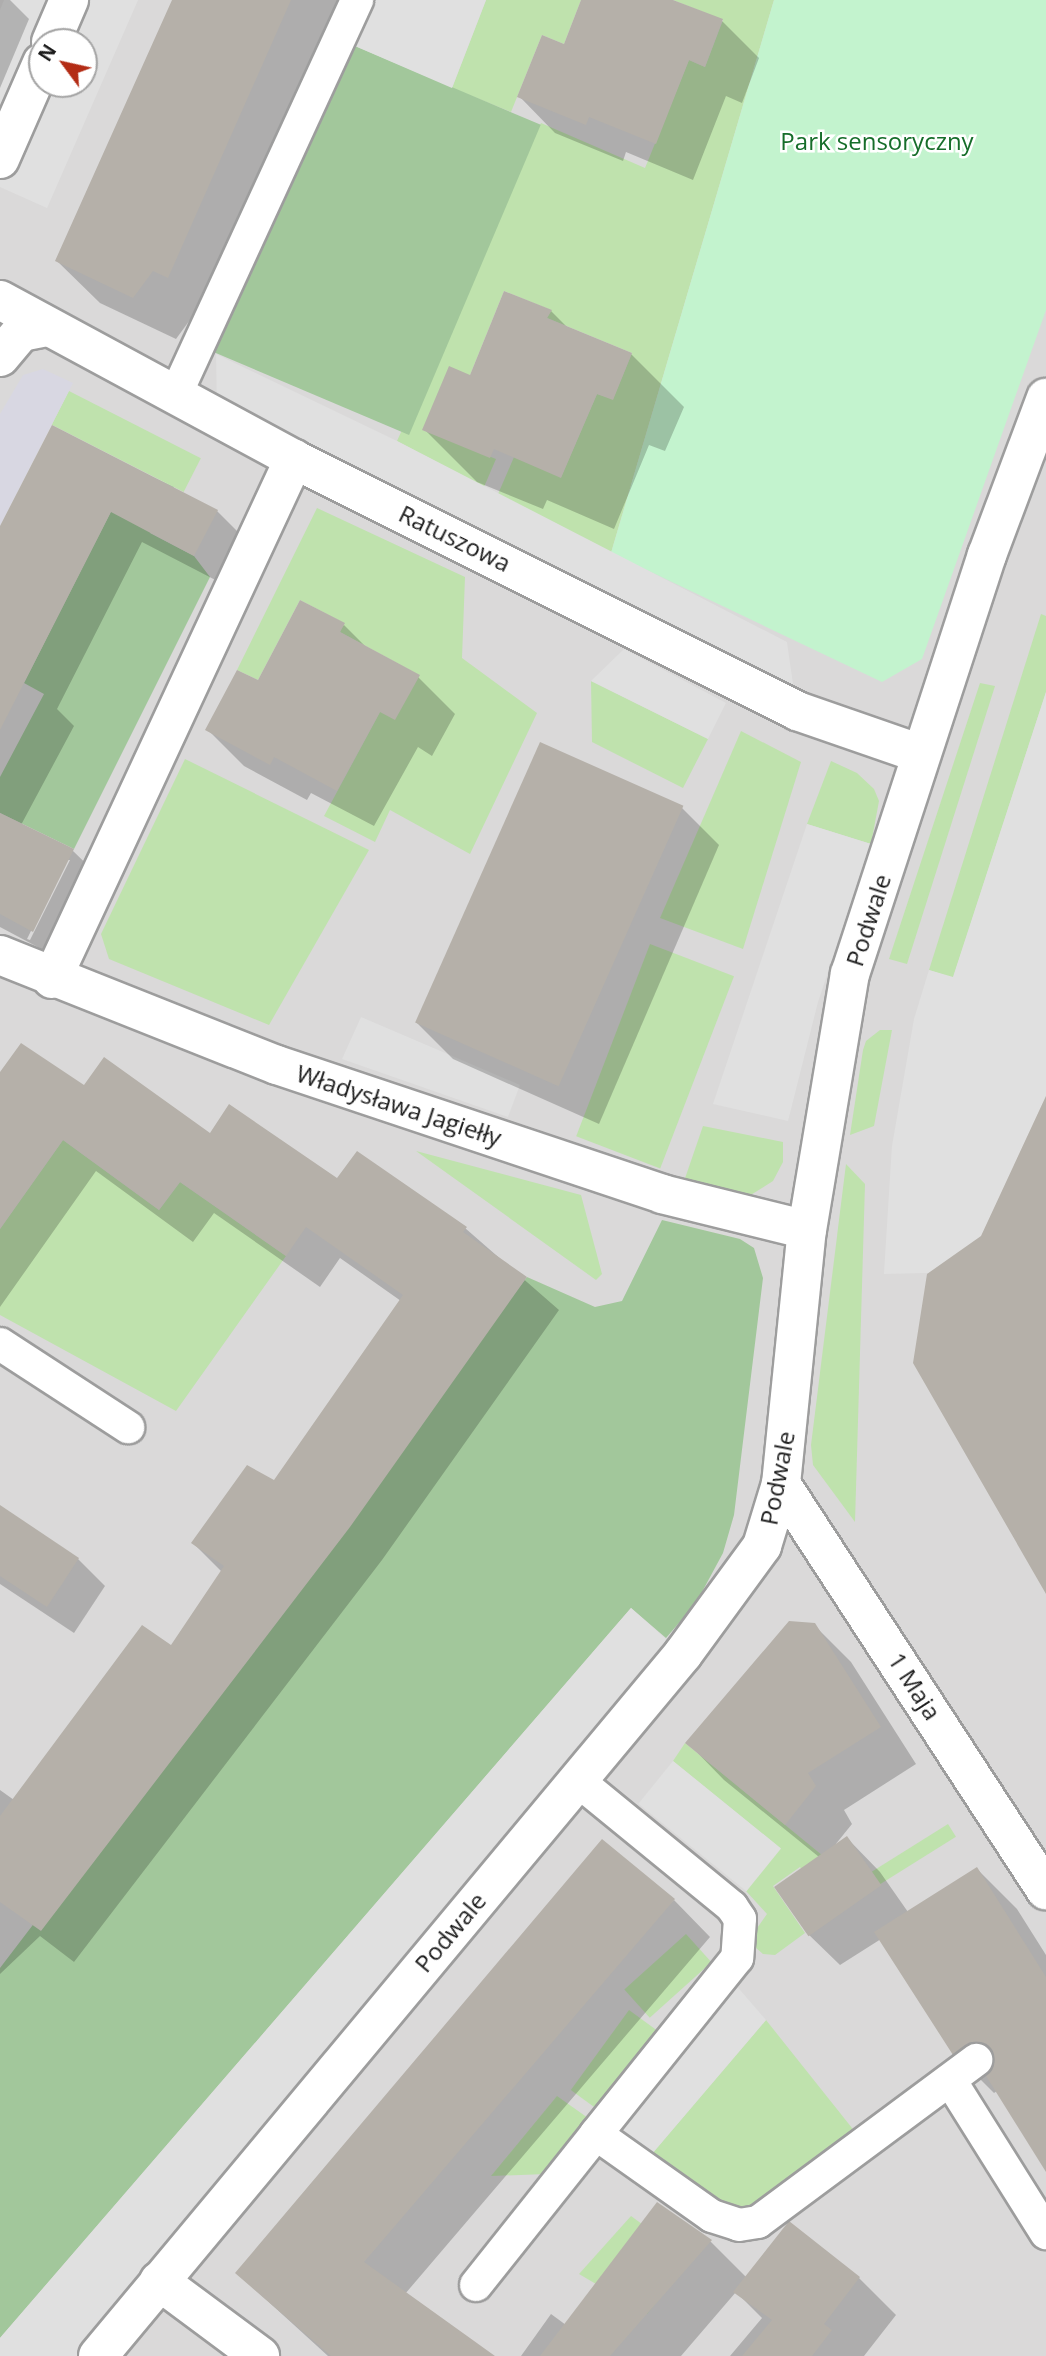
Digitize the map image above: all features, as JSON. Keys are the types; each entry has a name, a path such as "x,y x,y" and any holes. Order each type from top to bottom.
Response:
{"street":[{"path":"57,28 69,0"},
{"path":"0,159 28,95"},
{"name":"Ratuszowa","path":"0,300 294,458 819,722 921,754"},
{"path":"0,357 21,332 47,327"},
{"name":"Podwale","path":"97,2356 723,1604 762,1546 781,1484 807,1230 850,974 987,555 1046,398"},
{"path":"52,979 294,458"},
{"name":"Władysława Jagiełły","path":"3,964 52,979 277,1065 662,1194 807,1230"},
{"name":"1 Maja","path":"781,1484 1046,1890"},
{"path":"159,2281 260,2356"}],"lane":[{"path":"176,396 357,0"},
{"path":"0,1344 128,1427"},
{"path":"476,2285 737,1958 742,1932 732,1907 577,1780"},
{"path":"596,2134 712,2216 750,2226 976,2060"},
{"path":"950,2080 1046,2234"}],"shaded area":[{"path":"0,0 1046,0 1046,2356 0,2356"},
{"path":"4,0 138,0 98,91 98,28 28,28 28,98 95,98 47,208 0,187 0,10"},
{"path":"358,0 486,0 452,88 341,40"},
{"path":"216,354 397,441 787,642 797,711 217,418"},
{"path":"43,369 73,383 0,526 0,414 23,375"},
{"path":"624,649 726,703 708,739 591,681"},
{"path":"1046,692 1046,1096 965,1272 884,1274 892,1146 914,1019 929,970 953,977"},
{"path":"807,824 871,844 818,1002 788,1121 713,1104"},
{"path":"361,1017 520,1085 508,1117 342,1059"},
{"path":"631,1608 683,1654 98,2356 0,2356 0,2338"},
{"path":"673,1761 781,1848 746,1891 638,1804"},
{"path":"734,1983 766,2020 651,2155 617,2130"}],"green space":[{"path":"486,0 581,0 564,44 542,35 511,112 452,88"},
{"path":"673,0 774,0 611,553 498,494 514,457 561,477 597,394 613,399 632,353 547,318 551,310 504,291 470,375 423,430 496,459 484,487 397,441 541,123 645,168 689,60 705,67 723,20"},
{"name":"Park sensoryczny","path":"774,0 1046,0 1046,310 922,659 882,682 611,553"},
{"path":"341,40 541,125 409,435 209,350"},
{"path":"69,391 201,458 184,492 52,425"},
{"path":"133,468 174,487 150,533 194,556 210,577 74,849 0,813 0,777 44,694 24,683"},
{"path":"317,508 465,577 462,658 537,713 470,854 390,810 375,842 324,816 380,712 419,675 340,632 344,623 300,600 258,680 237,670"},
{"path":"1041,614 1046,616 1046,692 953,978 929,970"},
{"path":"591,681 708,739 683,788 592,742"},
{"path":"980,683 995,686 907,964 889,959"},
{"path":"741,731 801,762 743,949 660,918"},
{"path":"185,759 369,850 269,1025 109,959 101,934"},
{"path":"831,761 857,773 874,789 879,801 871,844 807,824"},
{"path":"650,944 734,976 660,1169 576,1136"},
{"path":"880,1030 892,1030 874,1126 850,1135 863,1050 866,1041"},
{"path":"703,1126 783,1142 783,1162 773,1181 749,1196 734,1198 682,1187"},
{"path":"63,1140 159,1210 180,1182 286,1256 176,1411 0,1315 0,1229"},
{"path":"416,1151 581,1195 602,1274 596,1280"},
{"path":"846,1164 865,1184 855,1522 813,1465 811,1445"},
{"path":"662,1220 740,1239 754,1248 763,1278 734,1515 723,1553 696,1603 666,1638 631,1608 0,2338 0,1968 527,1277 595,1307 622,1301"},
{"path":"685,1743 839,1869 813,1886 800,1867 773,1886 805,1933 775,1955 763,1954 748,1941 767,1914 746,1891 780,1848 673,1761"},
{"path":"948,1824 956,1837 880,1884 872,1872"},
{"path":"686,1934 711,1962 650,2018 624,1990"},
{"path":"629,2010 658,2031 600,2111 571,2090"},
{"path":"766,2020 856,2133 757,2207 742,2212 727,2210 651,2155"},
{"path":"557,2096 588,2118 546,2174 491,2176"},
{"path":"631,2216 691,2260 647,2314 579,2274"}],"building":[{"path":"172,0 291,0 168,278 153,271 133,298 55,261"},
{"path":"581,0 673,0 723,19 705,67 689,60 656,144 589,117 586,125 517,97 542,35 564,44"},
{"path":"504,291 552,310 547,318 632,353 613,400 597,394 561,478 494,449 490,458 422,430 449,366 470,375"},
{"path":"52,425 218,510 194,556 111,512 0,730 0,526"},
{"path":"300,600 345,623 340,632 420,675 395,720 380,712 337,791 274,757 270,765 205,730 237,670 258,680"},
{"path":"540,742 683,806 559,1086 415,1022"},
{"path":"0,813 74,849 33,932 0,914"},
{"path":"21,1043 84,1085 104,1057 210,1133 229,1104 337,1178 357,1151 467,1227 463,1232 527,1277 350,1527 41,1931 0,1902 0,1816 142,1625 171,1645 224,1566 191,1543 247,1465 274,1480 403,1295 306,1227 286,1256 180,1182 159,1210 63,1140 0,1229 0,1072"},
{"path":"1046,1096 1046,1594 913,1363 927,1274 981,1236"},
{"path":"0,1505 79,1558 47,1607 0,1576"},
{"path":"789,1621 815,1623 881,1727 808,1773 816,1786 785,1825 685,1743"},
{"path":"847,1836 881,1885 809,1936 774,1887"},
{"path":"602,1839 675,1899 364,2262 495,2356 331,2356 235,2273"},
{"path":"977,1867 1046,1977 1046,2172 986,2076 993,2067 991,2050 973,2042 953,2055 874,1932"},
{"path":"657,2202 712,2240 610,2356 540,2356"},
{"path":"789,2221 860,2277 824,2324 832,2330 812,2356 742,2356 772,2320 733,2292"}]}
